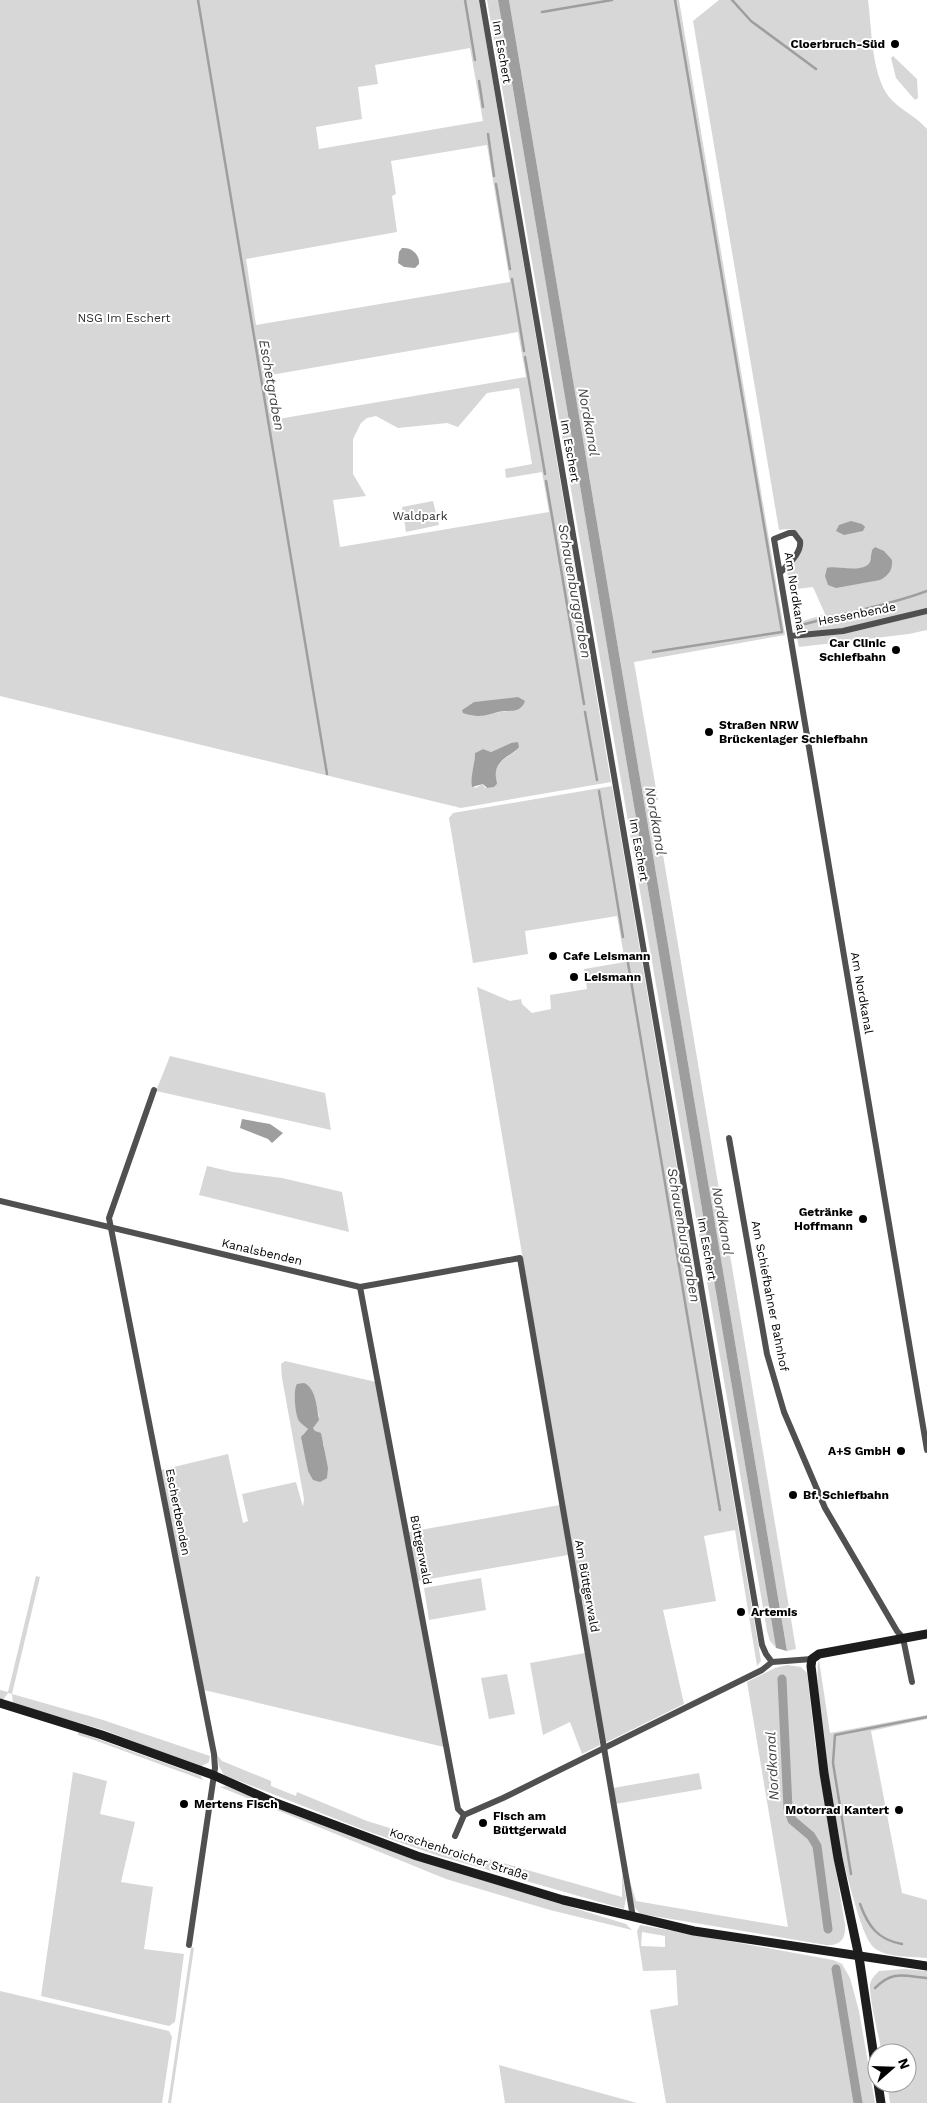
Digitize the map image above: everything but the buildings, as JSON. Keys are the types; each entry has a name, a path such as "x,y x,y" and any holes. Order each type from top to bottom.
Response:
{"main road":[{"path":"872,2043 859,1957 838,1858 824,1773 811,1666 812,1659 825,1652 927,1634"},
{"name":"Korschenbroicher Straße","path":"0,1703 102,1735 213,1775 276,1803 417,1856 554,1897 704,1933 927,1966"}],"street":[{"name":"Im Eschert","path":"482,0 762,1645 772,1662"},
{"name":"Am Nordkanal","path":"780,572 792,560 799,549 800,541 794,533 774,539 927,1450"},
{"name":"Hessenbende","path":"791,636 843,631 927,611"},
{"name":"Eschertbenden","path":"154,1090 109,1218 214,1754 215,1768 189,1945"},
{"name":"Am Schiefbahner Bahnhof","path":"729,1138 767,1354 784,1412 825,1508 897,1631 903,1638"},
{"name":"Kanalsbenden","path":"0,1202 360,1287 520,1258"},
{"name":"Am Büttgerwald","path":"520,1258 633,1917"},
{"name":"Büttgerwald","path":"360,1287 458,1809 464,1815"},
{"path":"903,1638 912,1682"},
{"path":"455,1836 464,1815 762,1670 772,1662 812,1659"}],"green space":[{"name":"NSG Im Eschert","path":"0,0 479,0 611,782 461,808 0,696","holes":["470,48 483,121 319,149 316,127 362,119 358,87 378,84 375,65","487,145 510,282 256,325 246,259 397,232 392,196 396,194 391,161","518,332 526,377 272,420 265,376","519,388 532,464 505,469 506,478 542,472 549,512 340,547 333,500 366,496 353,474 353,439 361,423 367,418 376,416 398,428 447,423 458,427 487,393","496,701 507,712 472,716 462,710 474,702","511,743 516,751 498,765 496,774 497,784 494,787 485,788 483,784 475,788 472,776 475,753 483,749 491,752"]},
{"path":"487,0 498,0 776,1648 770,1641 767,1631"},
{"path":"509,0 679,0 785,635 634,662 658,800 654,801 796,1649 787,1651"},
{"path":"719,0 868,0 876,63 883,87 893,102 927,129 927,630 909,634 799,647 794,624 825,614 813,587 789,590 788,571 802,539 798,533 792,530 779,530 693,21","holes":["872,550 880,580 835,566 848,569 863,567 870,562"]},
{"path":"893,56 917,79 918,98 915,100 896,78 891,58"},
{"name":"Waldpark","path":"433,501 439,525 406,532 402,507"},
{"path":"612,786 761,1661 757,1666 735,1530 704,1536 716,1601 663,1610 684,1704 607,1742 604,1740 477,987 510,1001 521,999 522,1004 532,1013 551,1009 550,995 587,989 584,969 625,962 617,916 525,931 528,954 473,963 449,818 453,813"},
{"path":"170,1056 325,1093 331,1130 156,1091"},
{"path":"207,1166 233,1172 282,1178 342,1192 349,1232 199,1195"},
{"path":"285,1361 376,1382 444,1747 204,1690 161,1470 228,1454 243,1523 248,1521 242,1494 296,1482 303,1507 304,1499 281,1364","holes":["296,1397 315,1398 319,1416 313,1428 324,1445 324,1453 308,1471 303,1434 308,1429 299,1420 295,1403"]},
{"path":"560,1505 568,1555 418,1581 409,1532"},
{"path":"36,1576 40,1577 12,1694 8,1693 3,1700 0,1700 0,1690 8,1692"},
{"path":"481,1578 486,1610 429,1620 424,1588"},
{"path":"585,1653 600,1745 582,1754 570,1722 543,1735 530,1663"},
{"path":"819,1660 830,1733 927,1715 927,1719 871,1731 902,1893 927,1900 927,1958 896,1956 881,1952 870,1943 862,1927 844,1863 831,1791 819,1695"},
{"path":"787,1665 801,1667 807,1673 815,1743 845,1925 843,1938 838,1943 826,1945 641,1914 634,1906 632,1900 627,1872 636,1901 788,1927 747,1682 775,1668"},
{"path":"507,1674 515,1714 489,1719 481,1678"},
{"path":"12,1694 100,1719 210,1756 209,1762 200,1767 104,1730 13,1704"},
{"path":"78,1732 201,1776 203,1780 78,1735"},
{"path":"217,1755 222,1761 271,1781 271,1786 296,1796 297,1792 367,1821 445,1845 452,1849 462,1850 463,1854 481,1860 485,1858 622,1897 622,1873 626,1898 624,1909 439,1856 364,1830 224,1775 219,1766"},
{"path":"73,1772 107,1781 100,1814 135,1822 121,1882 153,1887 144,1949 184,1954 175,2022 169,2026 41,1996"},
{"path":"699,1773 702,1789 615,1804 613,1788"},
{"path":"226,1786 411,1858 626,1924 632,1930 550,1910 446,1879 220,1787"},
{"path":"640,1925 833,1960 842,1964 850,1978 859,2011 867,2057 867,2093 873,2093 875,2103 666,2103 650,2010 678,2005 676,1970 643,1971 637,1931","holes":["642,1932 665,1936 665,1947 641,1946"]},
{"path":"191,1947 194,1948 171,2103 168,2103"},
{"path":"904,1969 927,1971 927,2103 890,2103 888,2093 917,2093 917,2043 880,2043 870,1990 871,1980 879,1971"},
{"path":"0,1991 169,2031 172,2037 162,2103 0,2103"},
{"path":"499,2065 637,2103 505,2103"}],"shaded area":[{"path":"498,0 509,0 787,1651 776,1648"},
{"path":"402,248 412,250 417,255 419,264 415,268 404,267 398,263 399,252"},
{"path":"851,521 862,524 865,527 863,531 844,535 836,531 839,525"},
{"path":"875,547 884,551 892,560 891,570 885,577 880,580 836,588 828,585 825,576 827,568 862,568 867,566 870,562 872,550"},
{"path":"518,697 525,701 520,708 513,711 476,716 463,713 462,710 474,702"},
{"path":"518,742 519,747 499,764 496,775 497,784 494,787 487,788 483,784 472,787 475,753 483,749 491,752"},
{"path":"242,1119 270,1124 283,1133 272,1143 268,1139 240,1128"},
{"path":"304,1383 311,1389 315,1399 319,1420 313,1428 321,1433 328,1468 327,1478 320,1482 313,1480 308,1471 301,1437 308,1429 299,1421 296,1408 296,1387 297,1384"}],"waterway":[{"name":"Eschetgraben","path":"198,0 327,774"},
{"name":"Schauenburggraben","path":"465,0 475,60"},
{"path":"542,12 612,0"},
{"path":"653,652 782,632 675,0"},
{"path":"732,0 751,21 816,69"},
{"name":"Schauenburggraben","path":"479,81 483,107"},
{"name":"Schauenburggraben","path":"488,134 494,176"},
{"name":"Schauenburggraben","path":"496,184 510,269"},
{"name":"Schauenburggraben","path":"512,279 524,351"},
{"name":"Schauenburggraben","path":"525,357 545,474"},
{"name":"Schauenburggraben","path":"546,481 584,704"},
{"path":"798,626 927,591"},
{"name":"Schauenburggraben","path":"585,712 597,780"},
{"name":"Schauenburggraben","path":"599,791 623,937"},
{"name":"Schauenburggraben","path":"628,963 720,1510"},
{"name":"Nordkanal","path":"782,1679 788,1808 792,1820 811,1836 817,1846 828,1929"},
{"path":"851,1874 833,1763 835,1735 927,1717"},
{"path":"860,1904 875,1931 886,1939 902,1944"},
{"name":"Nordkanal","path":"836,1969 858,2103"},
{"path":"875,1988 881,1982 893,1976 927,1978"}],"place":[{"name":"Cloerbruch-Süd","path":"895,44"},
{"name":"Car Clinic Schiefbahn","path":"896,650"},
{"name":"Straßen NRW Brückenlager Schiefbahn","path":"709,732"},
{"name":"Cafe Leismann","path":"553,956"},
{"name":"Leismann","path":"574,977"},
{"name":"Getränke Hoffmann","path":"863,1219"},
{"name":"A+S GmbH","path":"901,1451"},
{"name":"Bf. Schiefbahn","path":"793,1495"},
{"name":"Artemis","path":"741,1612"},
{"name":"Mertens Fisch","path":"184,1804"},
{"name":"Motorrad Kantert","path":"899,1810"},
{"name":"Fisch am Büttgerwald","path":"483,1823"}]}
